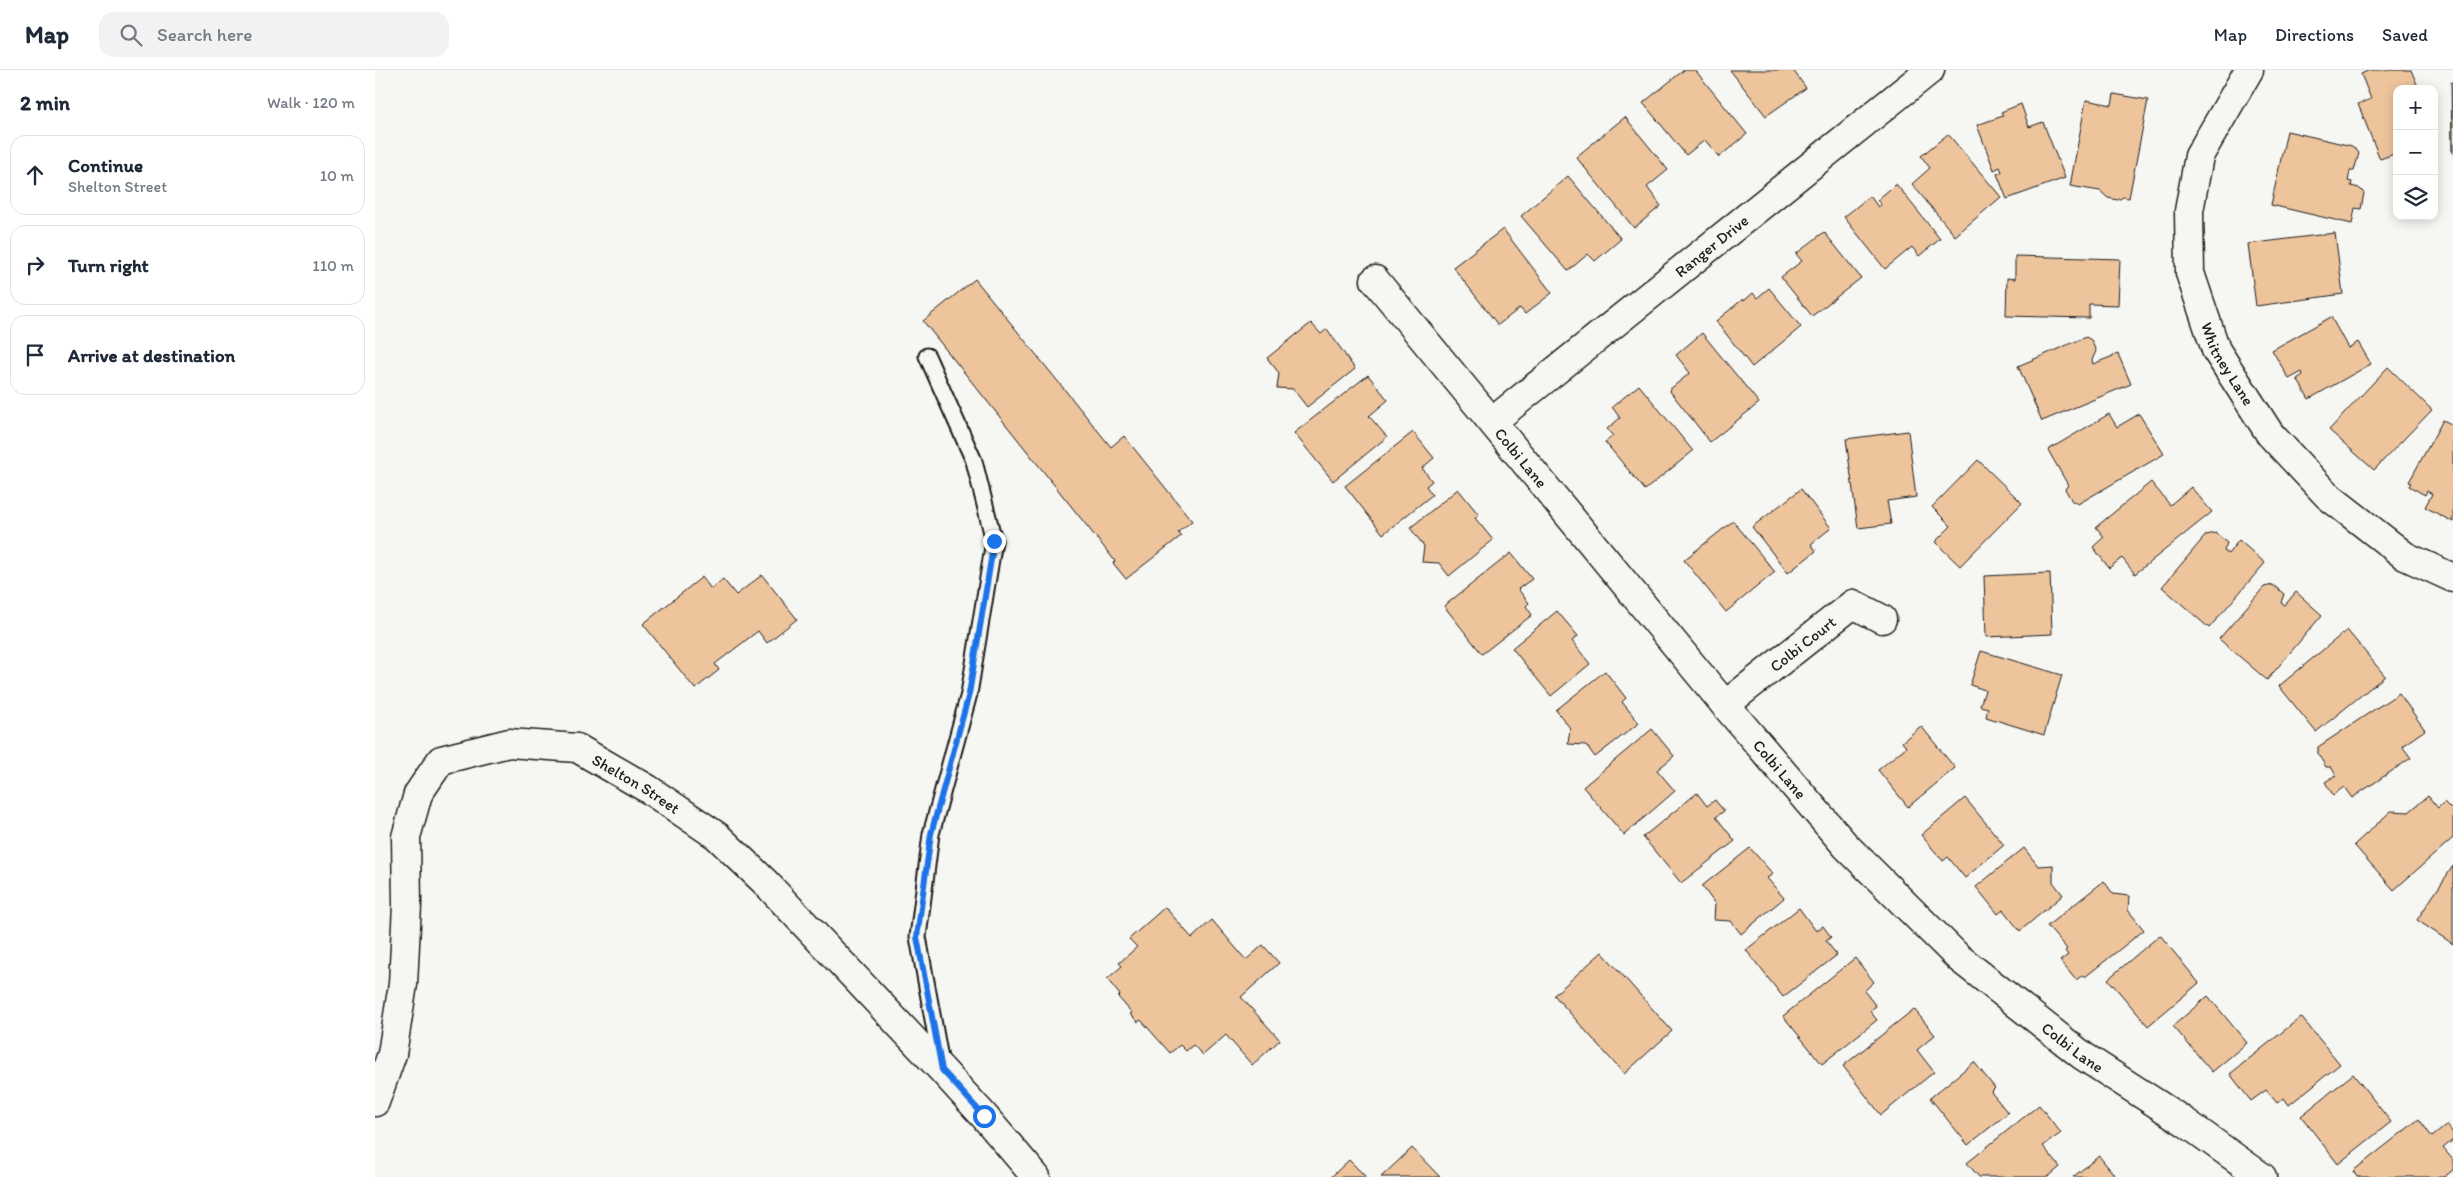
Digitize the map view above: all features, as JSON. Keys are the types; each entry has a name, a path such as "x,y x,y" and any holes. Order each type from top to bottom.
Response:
{"street":[{"name":"Ranger Drive","path":"1493,421 1930,70"},
{"name":"Whitney Lane","path":"2248,70 2199,156 2189,211 2190,273 2216,350 2270,434 2328,496 2405,556 2453,578"},
{"name":"Colbi Lane","path":"1375,280 1725,705 1846,846 1959,958 2083,1056 2185,1122 2262,1177"},
{"name":"Colbi Court","path":"1725,705 1853,604 1882,619"},
{"name":"Shelton Street","path":"375,1102 392,1054 403,984 407,905 406,838 419,794 441,760 509,743 577,748 648,789 717,836 773,890 942,1070 1036,1177"}],"lane":[{"path":"927,356 974,461 994,541 969,694 931,834 917,937 942,1070"}],"building":[{"path":"1684,70 1695,70 1747,134 1719,157 1705,140 1686,155 1643,103"},
{"path":"1730,70 1793,70 1806,88 1766,116"},
{"path":"2370,70 2411,70 2417,85 2393,85 2393,154 2380,159 2358,104 2371,99 2361,74"},
{"path":"2451,82 2453,82 2453,153 2452,153"},
{"path":"2114,94 2148,100 2129,198 2123,197 2118,200 2108,198 2100,191 2070,186 2086,100 2112,105"},
{"path":"2021,104 2029,127 2043,122 2065,178 2007,199 1997,174 2002,172 2000,167 1994,170 1977,125 2003,116 2001,112"},
{"path":"1625,117 1668,170 1647,187 1661,206 1634,228 1576,157"},
{"path":"2287,131 2352,146 2359,153 2354,171 2350,171 2348,181 2352,182 2351,186 2359,188 2364,193 2361,209 2355,208 2352,224 2271,205"},
{"path":"1948,134 2001,197 1955,236 1912,184 1930,168 1921,156"},
{"path":"1568,176 1621,239 1595,261 1588,254 1568,271 1521,216"},
{"path":"1896,184 1940,239 1919,256 1912,247 1885,269 1844,217 1870,196 1878,207 1881,205 1877,200"},
{"path":"1503,229 1552,293 1525,314 1520,308 1498,325 1453,267"},
{"path":"1824,232 1861,278 1812,316 1781,277 1802,261 1796,254"},
{"path":"2335,233 2343,294 2256,306 2248,244"},
{"path":"2015,256 2120,259 2118,305 2089,304 2089,318 2006,316 2007,278 2015,279"},
{"path":"975,279 1111,447 1124,436 1192,521 1178,532 1181,536 1126,579 1113,563 1115,561 923,321"},
{"path":"1769,288 1801,327 1752,367 1716,321 1743,299 1744,301 1753,293 1757,298"},
{"path":"2331,317 2348,348 2358,342 2371,364 2309,399 2297,379 2303,375 2302,372 2289,379 2272,350"},
{"path":"1311,323 1321,334 1327,329 1355,369 1307,407 1293,389 1277,388 1279,373 1267,358"},
{"path":"1702,333 1759,403 1710,442 1669,390 1690,373 1676,355"},
{"path":"2086,337 2091,340 2096,351 2092,360 2093,364 2118,354 2131,384 2042,421 2018,366"},
{"path":"2388,367 2432,410 2374,470 2329,430"},
{"path":"1368,375 1388,400 1369,416 1387,437 1333,481 1294,433"},
{"path":"1639,385 1693,451 1645,490 1605,442 1613,436 1607,429 1620,418 1612,407"},
{"path":"2109,414 2117,427 2139,414 2164,454 2078,504 2072,501 2065,489 2068,485 2048,450"},
{"path":"2443,420 2453,425 2453,522 2425,507 2432,494 2427,491 2425,495 2409,486 2411,483 2409,482"},
{"path":"1908,431 1916,497 1887,501 1891,524 1858,528 1846,439"},
{"path":"1413,432 1434,458 1422,468 1432,481 1426,486 1432,495 1383,534 1345,486"},
{"path":"1978,460 2022,503 1960,566 1935,542 1951,526 1932,507"},
{"path":"2151,482 2170,505 2191,487 2212,512 2135,574 2122,558 2109,568 2093,547 2104,537 2096,527"},
{"path":"1458,489 1479,515 1475,518 1493,540 1449,576 1439,563 1422,562 1424,546 1410,528"},
{"path":"1801,489 1831,528 1811,544 1816,551 1788,573 1752,527"},
{"path":"1733,521 1775,572 1726,612 1684,560"},
{"path":"2216,533 2227,543 2224,551 2228,554 2239,540 2265,563 2209,628 2162,587 2206,535"},
{"path":"1511,553 1532,579 1518,589 1529,603 1526,606 1532,615 1482,654 1444,606"},
{"path":"2050,573 2052,634 1986,637 1984,576"},
{"path":"762,575 797,619 767,643 758,631 715,664 719,670 695,689 643,624 702,577 711,589 723,579 736,595"},
{"path":"2273,585 2284,594 2281,603 2285,605 2296,592 2322,615 2267,680 2219,639 2264,587"},
{"path":"1557,611 1578,636 1572,641 1590,664 1551,696 1512,648"},
{"path":"2347,630 2385,676 2316,732 2279,686"},
{"path":"1981,651 2062,675 2044,735 1986,717 1988,708 1980,706 1985,690 1970,685"},
{"path":"1605,671 1626,698 1622,702 1639,723 1595,757 1586,745 1568,744 1570,728 1556,710"},
{"path":"2399,693 2425,730 2402,746 2411,758 2352,798 2344,787 2333,795 2325,782 2336,775 2331,767 2326,767 2318,754 2318,747"},
{"path":"1921,726 1955,768 1908,807 1878,770 1906,747 1902,742"},
{"path":"1652,729 1674,756 1657,770 1675,791 1624,835 1583,787"},
{"path":"1697,793 1707,806 1715,800 1724,811 1716,817 1735,841 1681,883 1643,837"},
{"path":"2428,796 2438,808 2444,802 2453,811 2453,838 2394,890 2354,845 2391,811 2409,812"},
{"path":"1965,798 2004,845 1965,878 1948,857 1943,861 1921,835"},
{"path":"1750,848 1773,874 1767,878 1784,898 1741,934 1731,921 1714,920 1715,904 1702,886"},
{"path":"2024,848 2038,866 2053,865 2053,882 2063,895 2020,931 2003,910 1998,914 1976,887"},
{"path":"2453,866 2453,944 2417,920"},
{"path":"2104,881 2113,894 2129,896 2128,910 2144,930 2085,977 2083,975 2076,980 2060,961 2068,955 2065,951 2067,949 2047,926"},
{"path":"1165,907 1192,938 1212,920 1246,960 1263,945 1279,963 1241,997 1280,1040 1252,1065 1226,1035 1203,1055 1193,1045 1186,1051 1180,1045 1170,1053 1141,1020 1138,1022 1130,1014 1132,1013 1118,997 1120,995 1107,979 1122,966 1119,963 1137,947 1129,939"},
{"path":"1799,908 1816,931 1823,926 1831,937 1826,941 1837,955 1783,997 1746,950"},
{"path":"2160,935 2199,983 2148,1026 2108,979"},
{"path":"1602,952 1672,1031 1624,1074 1554,995"},
{"path":"1855,958 1874,982 1864,991 1876,1006 1870,1011 1877,1020 1822,1064 1783,1016"},
{"path":"2208,996 2247,1043 2212,1072 2173,1026"},
{"path":"1914,1009 1935,1035 1917,1050 1934,1072 1881,1115 1843,1066"},
{"path":"2301,1017 2340,1064 2289,1105 2284,1098 2277,1103 2266,1090 2251,1101 2230,1074"},
{"path":"1974,1062 1995,1088 1991,1092 2008,1113 1968,1145 1930,1098"},
{"path":"2353,1074 2391,1122 2338,1164 2301,1116"},
{"path":"2039,1105 2061,1133 2043,1146 2060,1167 2048,1177 1979,1177 1967,1163"},
{"path":"2419,1119 2432,1137 2447,1125 2453,1133 2453,1140 2443,1148 2453,1160 2453,1170 2444,1177 2357,1177 2353,1171"},
{"path":"1412,1148 1440,1177 1381,1177"},
{"path":"2099,1156 2116,1177 2073,1177"},
{"path":"1349,1160 1366,1177 1331,1177"}],"route":[{"path":"984,1116 942,1070 917,937 931,834 969,694 994,541"}]}
